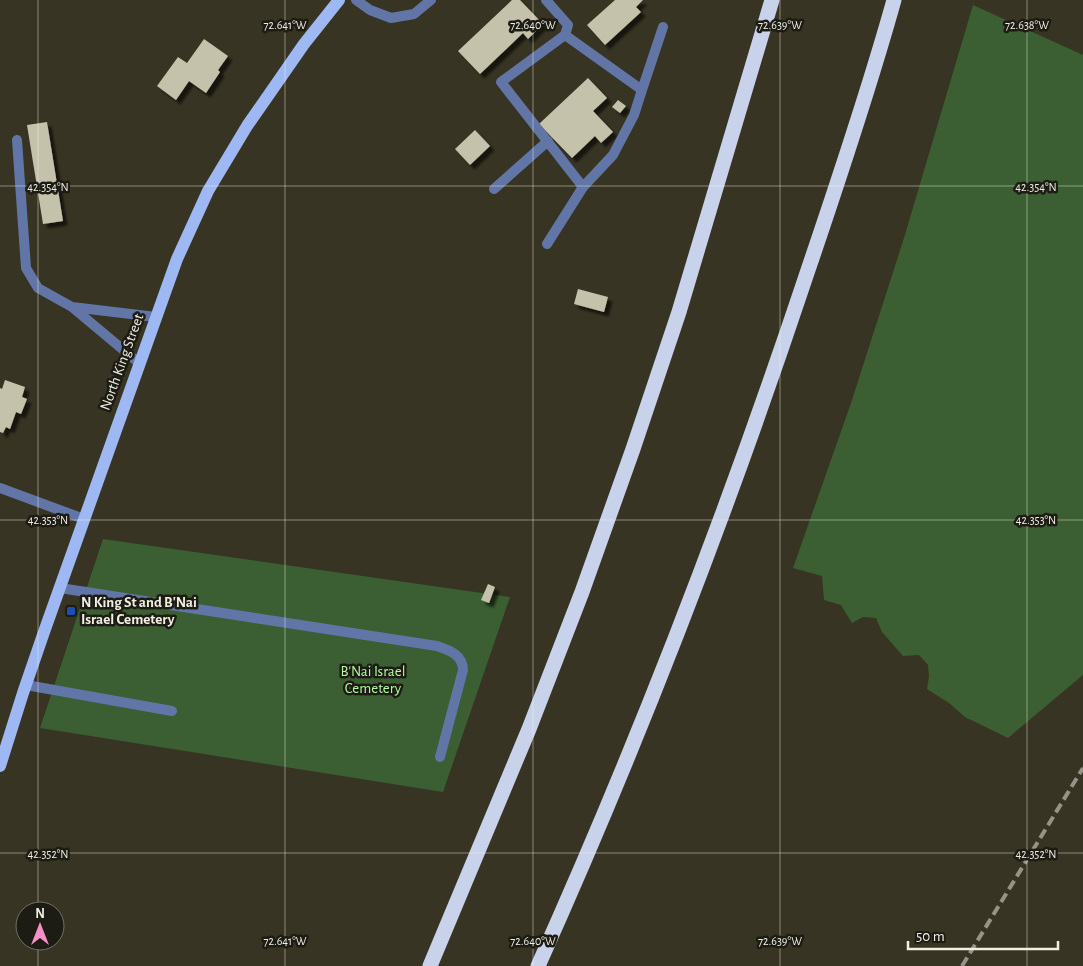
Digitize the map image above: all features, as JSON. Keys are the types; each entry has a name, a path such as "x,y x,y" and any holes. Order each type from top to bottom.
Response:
{"highway":[{"path":"430,966 529,729 582,592 630,458 679,312 772,0"},
{"path":"538,966 632,748 737,475 832,200 894,0"}],"main road":[{"name":"North King Street","path":"0,766 3,749 177,259 208,192 246,126 304,44 339,0"}],"street":[{"path":"356,0 370,10 391,18 414,14 431,0"},
{"path":"546,0 568,25 565,35 501,82 583,187"},
{"path":"546,244 583,187 613,155 634,115 663,27"},
{"path":"565,35 642,90"},
{"path":"17,140 26,268 38,288 72,306 139,362"},
{"path":"494,189 548,141"},
{"path":"72,306 156,317"},
{"path":"0,488 84,519"},
{"path":"60,588 438,646 445,649 458,656 464,665 464,670 440,757"},
{"path":"26,685 172,711"}],"green space":[{"path":"973,5 1083,55 1083,675 1008,738 965,717 949,703 927,689 928,665 919,655 903,656 882,632 876,618 863,617 852,623 841,605 824,600 822,576 793,568 851,403 904,238"},
{"name":"B'Nai Israel Cemetery","path":"103,539 510,597 443,792 40,728"}],"building":[{"path":"512,0 520,0 543,24 528,39 523,33 480,74 458,51"},
{"path":"615,0 643,0 636,7 641,12 605,45 587,25"},
{"path":"204,39 228,56 206,93 189,81 176,100 157,86 178,57 187,63"},
{"path":"588,78 607,98 593,111 613,132 601,143 595,136 572,158 539,124"},
{"path":"618,100 626,106 620,113 612,107"},
{"path":"47,122 63,221 43,224 27,125"},
{"path":"475,130 490,146 470,165 455,149"},
{"path":"578,289 608,297 604,312 574,304"},
{"path":"5,380 25,387 22,397 27,399 21,414 16,412 10,429 6,427 3,433 0,432 0,388 2,389"},
{"path":"488,584 495,587 489,603 481,600"}],"railway":[{"path":"962,966 1083,768"}],"place":[{"name":"N King St and B'Nai Israel Cemetery","path":"71,611"}]}
